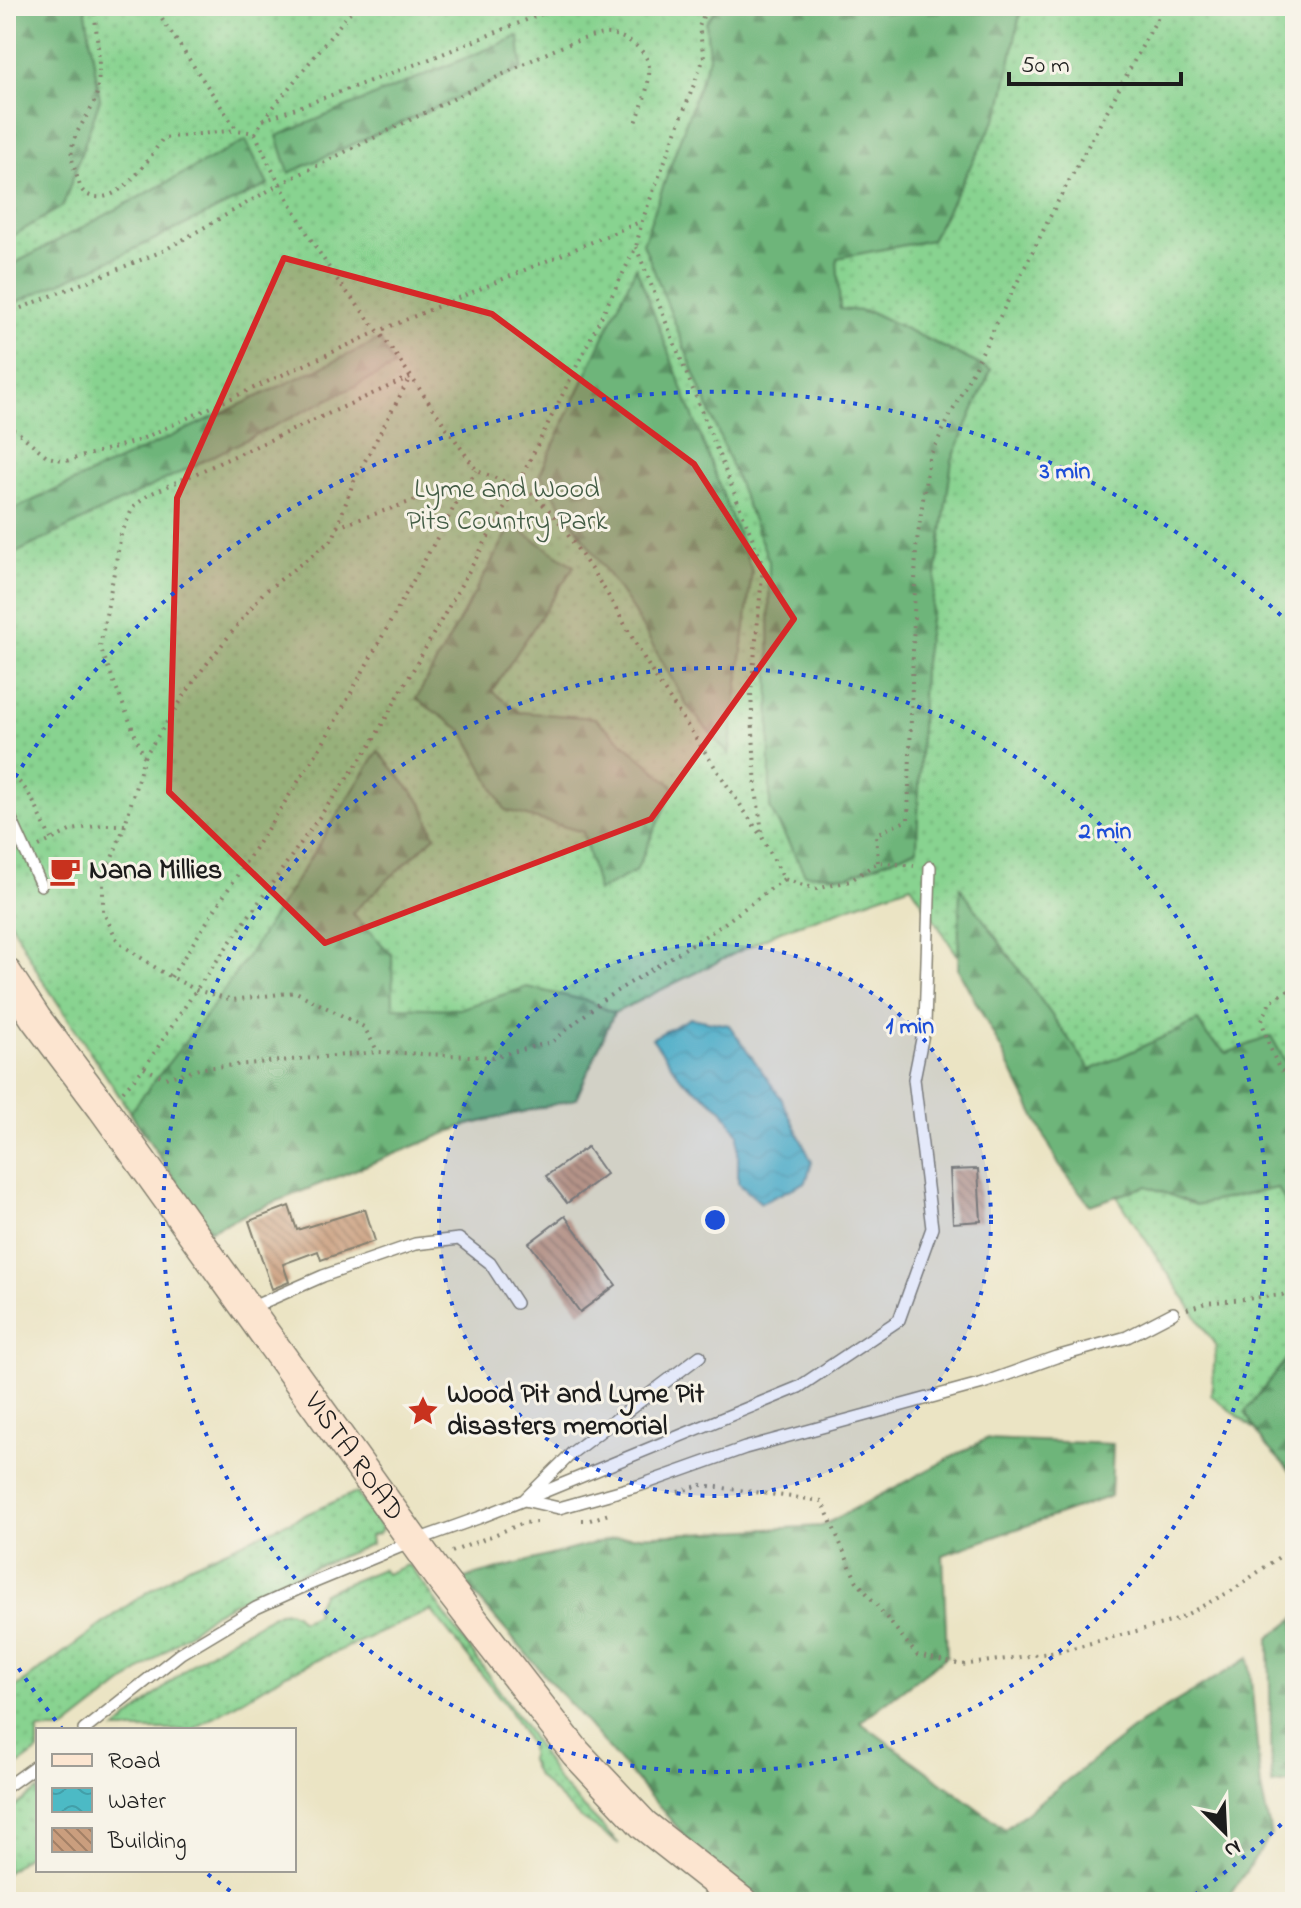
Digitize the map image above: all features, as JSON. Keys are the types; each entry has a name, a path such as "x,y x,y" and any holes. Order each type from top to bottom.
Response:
{"main road":[{"name":"VISTA ROAD","path":"6,973 36,1019 414,1541 576,1753 644,1825 742,1902"}],"lane":[{"path":"6,808 41,885"},
{"path":"87,1728 181,1653 220,1628 298,1589 799,1387 899,1320 932,1228 914,1079 925,1024 930,867"},
{"path":"247,1309 323,1276 415,1244 459,1239 490,1263 516,1303"},
{"path":"524,1500 559,1508 641,1485 745,1448 983,1383 1056,1357 1127,1337 1173,1313"},
{"path":"524,1500 573,1452 700,1356"},
{"path":"6,1787 36,1765"}],"path":[{"path":"94,6 99,73 97,96 76,133 71,151 80,189 87,195 100,198 119,191 140,171 163,138 237,130 255,133"},
{"path":"153,6 237,130"},
{"path":"255,133 355,6"},
{"path":"263,120 430,59 561,6"},
{"path":"103,1108 144,1068 370,746 517,486 636,247 642,221 704,58 699,27 707,6"},
{"path":"878,862 876,834 908,820 916,548 929,458 1057,203 1164,6"},
{"path":"6,314 163,251 280,184 553,50 606,33 636,43 648,63 647,92 636,123"},
{"path":"255,133 280,184 335,277 379,331 477,471 534,495 558,520 605,590 655,677 763,839 784,879 816,889 850,881 878,862 930,867"},
{"path":"6,425 48,457 66,461 137,441 379,331 642,221"},
{"path":"636,247 763,565 751,693 756,790 763,839"},
{"path":"378,1052 364,1027 296,992 233,1000 196,990 171,977 118,942 103,911 103,881 125,825 144,757 198,675 263,593 333,539 353,483 410,377"},
{"path":"144,757 100,647 121,535 133,507 150,494 410,377"},
{"path":"171,977 322,745 468,482 477,471"},
{"path":"337,527 468,482"},
{"path":"6,773 12,775 25,790 51,840"},
{"path":"26,851 72,830 125,825"},
{"path":"144,1068 165,1078 203,1068 378,1052 493,1057 552,1042 604,999 718,928 784,879"},
{"path":"1295,986 1270,1002 1262,1021 1279,1069 1295,1079"},
{"path":"1173,1313 1206,1303 1282,1295 1295,1288"},
{"path":"674,1494 701,1485 822,1501 856,1580 917,1655 962,1665 1057,1652 1174,1621 1233,1590 1295,1549"},
{"path":"577,1521 618,1511"},
{"path":"414,1541 451,1552 523,1523 550,1522"}],"highlighted area":[{"path":"284,258 492,314 694,464 794,619 651,819 325,943 169,792 177,498"}],"green space":[{"name":"Lyme and Wood Pits Country Park","path":"6,6 1295,6 1295,1479 1276,1446 1211,1395 1216,1346 911,885 780,931 614,1013 576,1099 464,1126 209,1231 40,976 6,913"},
{"path":"6,6 85,6 100,99 63,206 6,240"},
{"path":"718,6 1017,6 1020,14 1001,109 931,240 837,258 840,309 871,312 991,370 952,460 923,670 917,849 848,876 805,874 770,808 769,561 643,243 709,57 706,23"},
{"path":"519,36 522,69 289,173 277,136"},
{"path":"246,140 268,185 6,307 6,268"},
{"path":"636,267 752,571 729,755 688,707 633,611 540,474"},
{"path":"380,340 394,367 6,558 6,513"},
{"path":"512,525 574,566 492,691 519,712 595,718 674,787 636,871 598,891 583,832 505,810 463,731 416,699"},
{"path":"378,751 422,803 435,836 352,913 392,955 393,1007 459,1009 527,987 588,1001 614,1013 576,1099 464,1126 209,1231 130,1112 213,1006 255,945"},
{"path":"960,887 1091,1070 1198,1021 1208,1037 1227,1053 1271,1036 1288,1066 1295,1071 1295,1220 1278,1188 1196,1205 1147,1186 1090,1205 1059,1165 958,969"},
{"path":"1295,1348 1295,1476 1265,1445 1245,1412"},
{"path":"986,1439 1113,1444 1111,1496 943,1555 947,1656 860,1722 1005,1829 1142,1722 1249,1658 1261,1788 1271,1835 1225,1902 742,1902 461,1579 618,1537 822,1526"},
{"path":"354,1493 382,1529 370,1536 371,1544 252,1593 214,1613 67,1728 36,1728 36,1752 6,1774 6,1695 131,1603 189,1566"},
{"path":"407,1565 411,1567 524,1725 558,1781 619,1844 579,1817 537,1776 530,1760 530,1746 508,1708 431,1610 286,1674 195,1728 117,1728 194,1662 232,1638 279,1612 288,1611 301,1621 316,1614 314,1607 323,1593 382,1569 386,1574"},
{"path":"1295,1618 1295,1782 1272,1785 1269,1638"},
{"path":"36,1791 36,1850 6,1873 6,1813"}],"water":[{"path":"690,1018 729,1025 781,1098 812,1162 806,1182 761,1203 738,1183 738,1133 721,1108 681,1078 652,1038"}],"building":[{"path":"587,1147 606,1174 567,1203 546,1176"},
{"path":"978,1169 981,1221 953,1223 950,1170"},
{"path":"289,1206 297,1230 365,1209 375,1241 321,1260 318,1251 283,1264 289,1282 272,1289 249,1221"},
{"path":"565,1216 616,1285 580,1312 529,1243"}],"place":[{"name":"Nana Millies","path":"65,871"},
{"name":"Wood Pit and Lyme Pit disasters memorial","path":"423,1411"}]}
